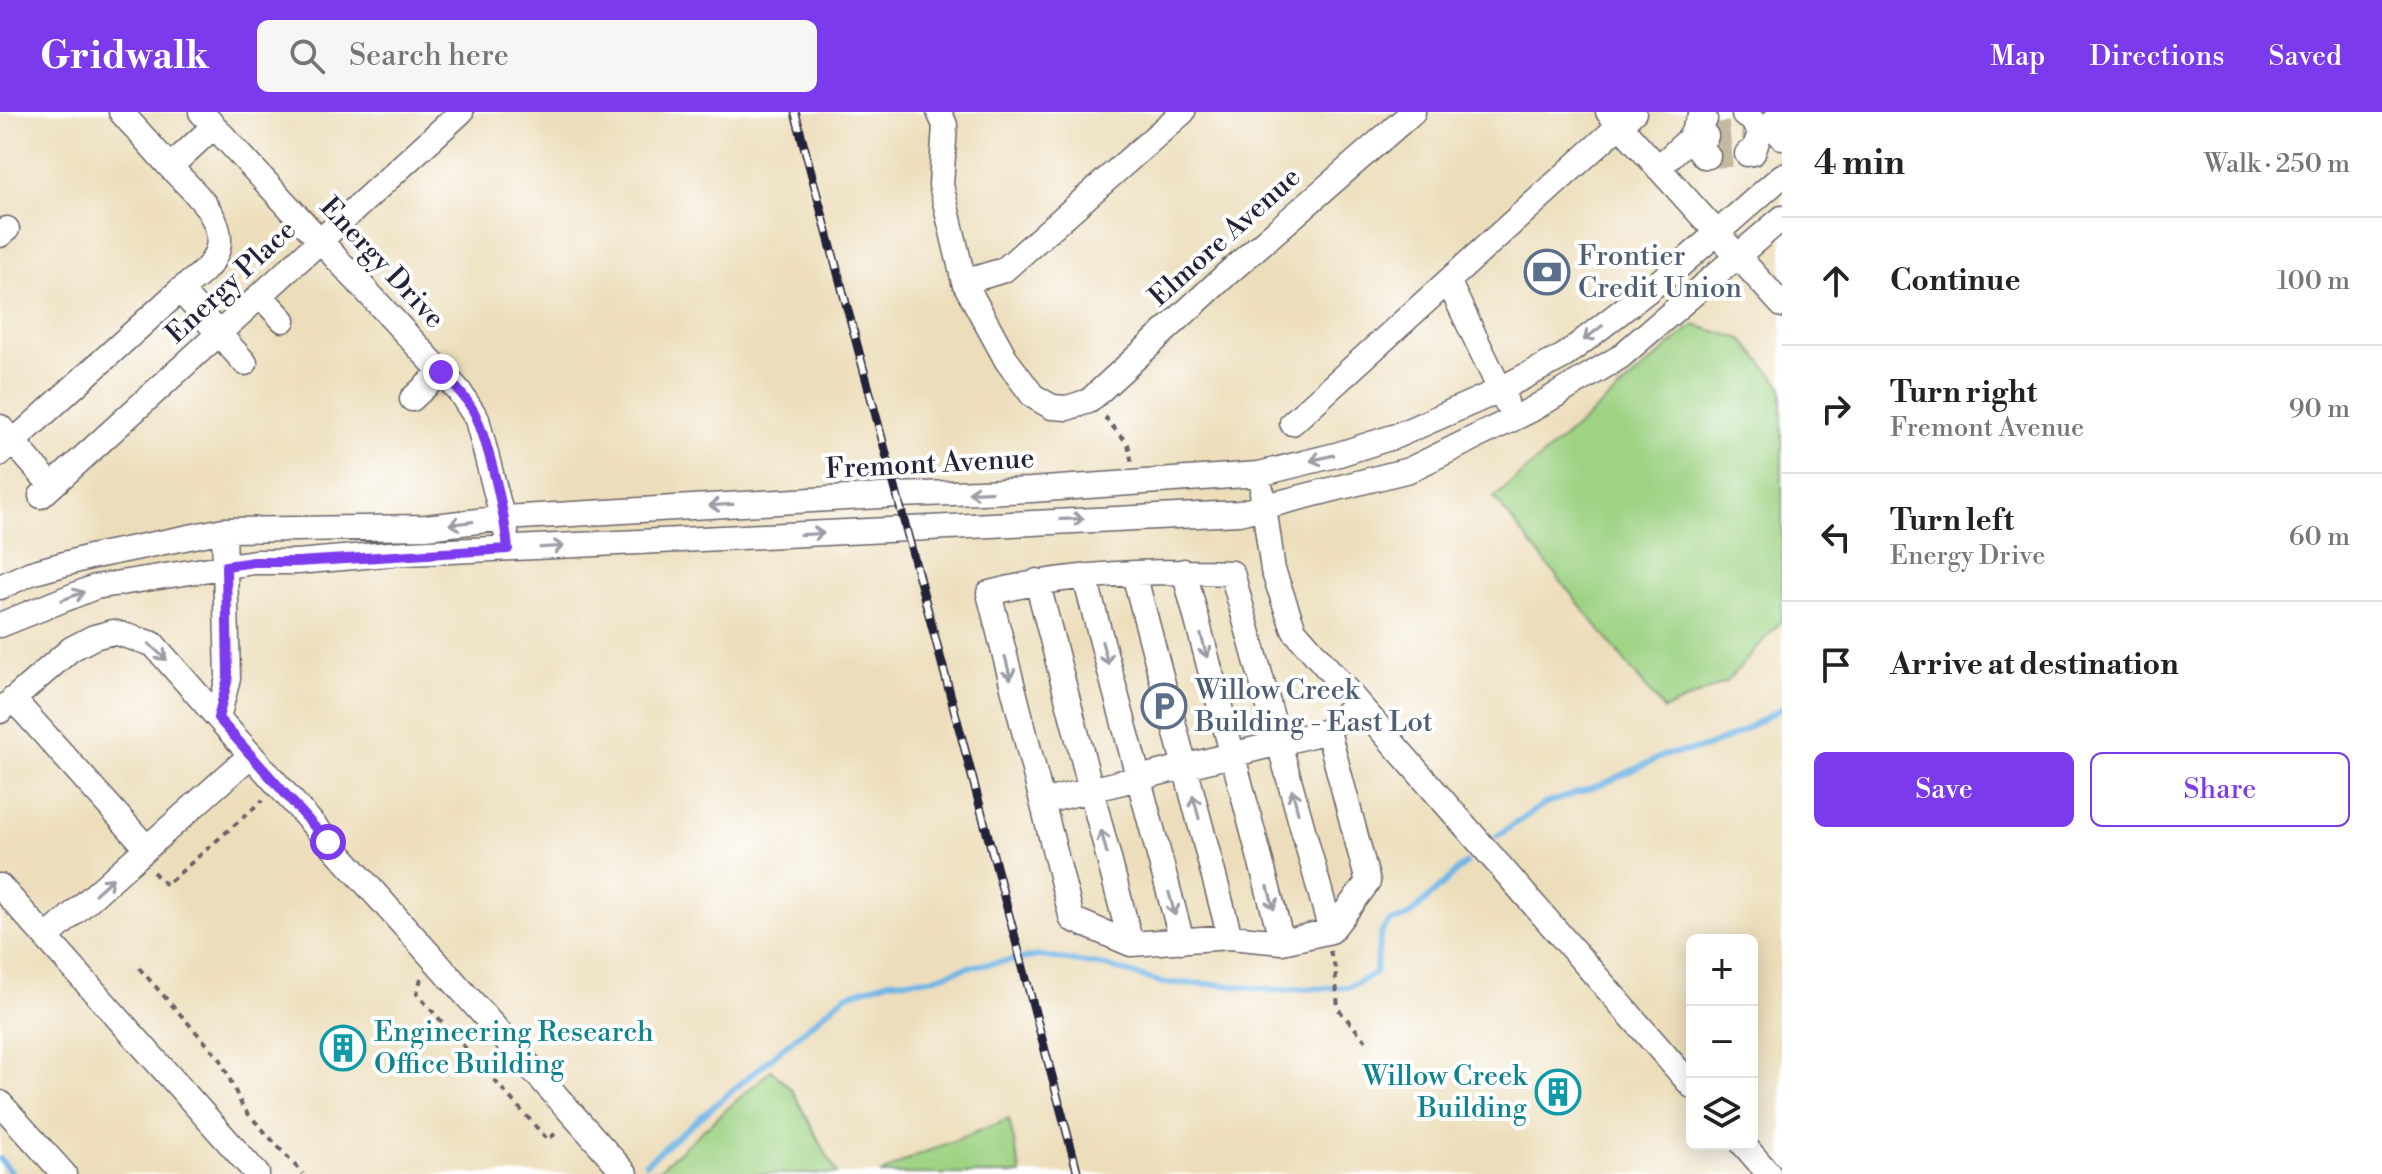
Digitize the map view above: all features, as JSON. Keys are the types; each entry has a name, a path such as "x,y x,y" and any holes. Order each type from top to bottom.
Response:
{"street":[{"path":"4,441 206,270 214,257 218,226 210,209 121,112"},
{"name":"Energy Place","path":"4,441 47,491 461,112"},
{"path":"947,116 941,185 964,282 1004,270 1183,112"},
{"name":"Elmore Avenue","path":"964,282 1007,361 1033,396 1052,407 1067,408 1089,401 1228,273 1413,112"},
{"path":"1292,423 1448,281 1620,116 1658,168 1782,305"},
{"path":"170,167 208,119"},
{"name":"Energy Drive","path":"208,119 459,391 477,419 504,518 508,549"},
{"path":"1658,168 1702,137"},
{"name":"Fremont Avenue","path":"0,587 31,573 90,557 224,530 426,527 504,518 1031,490 1259,474 1396,436 1499,390 1564,356 1678,267 1782,176"},
{"path":"0,625 95,587 254,562 1239,513 1409,470 1514,419 1620,357 1782,218"},
{"path":"1448,281 1514,419"},
{"path":"180,290 245,363"},
{"path":"260,295 283,320"},
{"path":"412,399 441,372"},
{"path":"1259,474 1273,570 1294,630 1686,1079"},
{"path":"218,718 228,678 224,530"},
{"path":"1328,731 1368,882 1328,938 1282,942 1230,937 1131,944 1072,919 989,593 1037,581 1184,571 1232,573 1328,938"},
{"path":"1184,571 1282,942"},
{"path":"1134,574 1230,937"},
{"path":"1085,578 1182,941"},
{"path":"1037,581 1131,944"},
{"path":"147,856 7,705 71,649 94,637 113,632 153,644 626,1174"},
{"path":"1042,802 1328,731 1356,702"},
{"path":"46,938 147,856 251,755"},
{"path":"0,886 257,1174"},
{"path":"0,1103 64,1174"},
{"path":"1748,1150 1769,1174"}],"path":[{"path":"1108,417 1106,419 1131,450 1132,466"},
{"path":"147,856 166,885 265,799 273,808"},
{"path":"1328,938 1335,968 1339,1011 1366,1041"},
{"path":"139,968 221,1060 243,1108 303,1174"},
{"path":"421,976 417,994 548,1140 562,1128"}],"green space":[{"path":"1694,325 1742,339 1782,386 1782,620 1727,682 1664,710 1494,498"},
{"path":"771,1070 792,1090 837,1174 656,1172"},
{"path":"1009,1119 1021,1174 880,1174 915,1156"}],"waterway":[{"path":"1497,836 1544,804 1601,785 1665,755 1704,748 1735,735 1782,708"},
{"path":"646,1163 846,995 889,981 930,979 968,967 1040,956 1106,966 1163,983 1273,990 1348,987 1375,974 1381,933 1389,922 1409,916 1466,863"},
{"path":"0,1159 13,1174"}],"tunnel":[{"path":"1706,136 1745,132"},
{"path":"1708,156 1747,154"}],"railway":[{"path":"795,112 1078,1174"}],"place":[{"name":"Frontier Credit Union","path":"1547,272"},
{"name":"Willow Creek Building - East Lot","path":"1164,706"},
{"name":"Engineering Research Office Building","path":"343,1048"},
{"name":"Willow Creek Building","path":"1558,1092"}],"route":[{"path":"328,842 218,718 228,678 226,566 508,549 504,518 477,419 459,391 441,372"}]}
